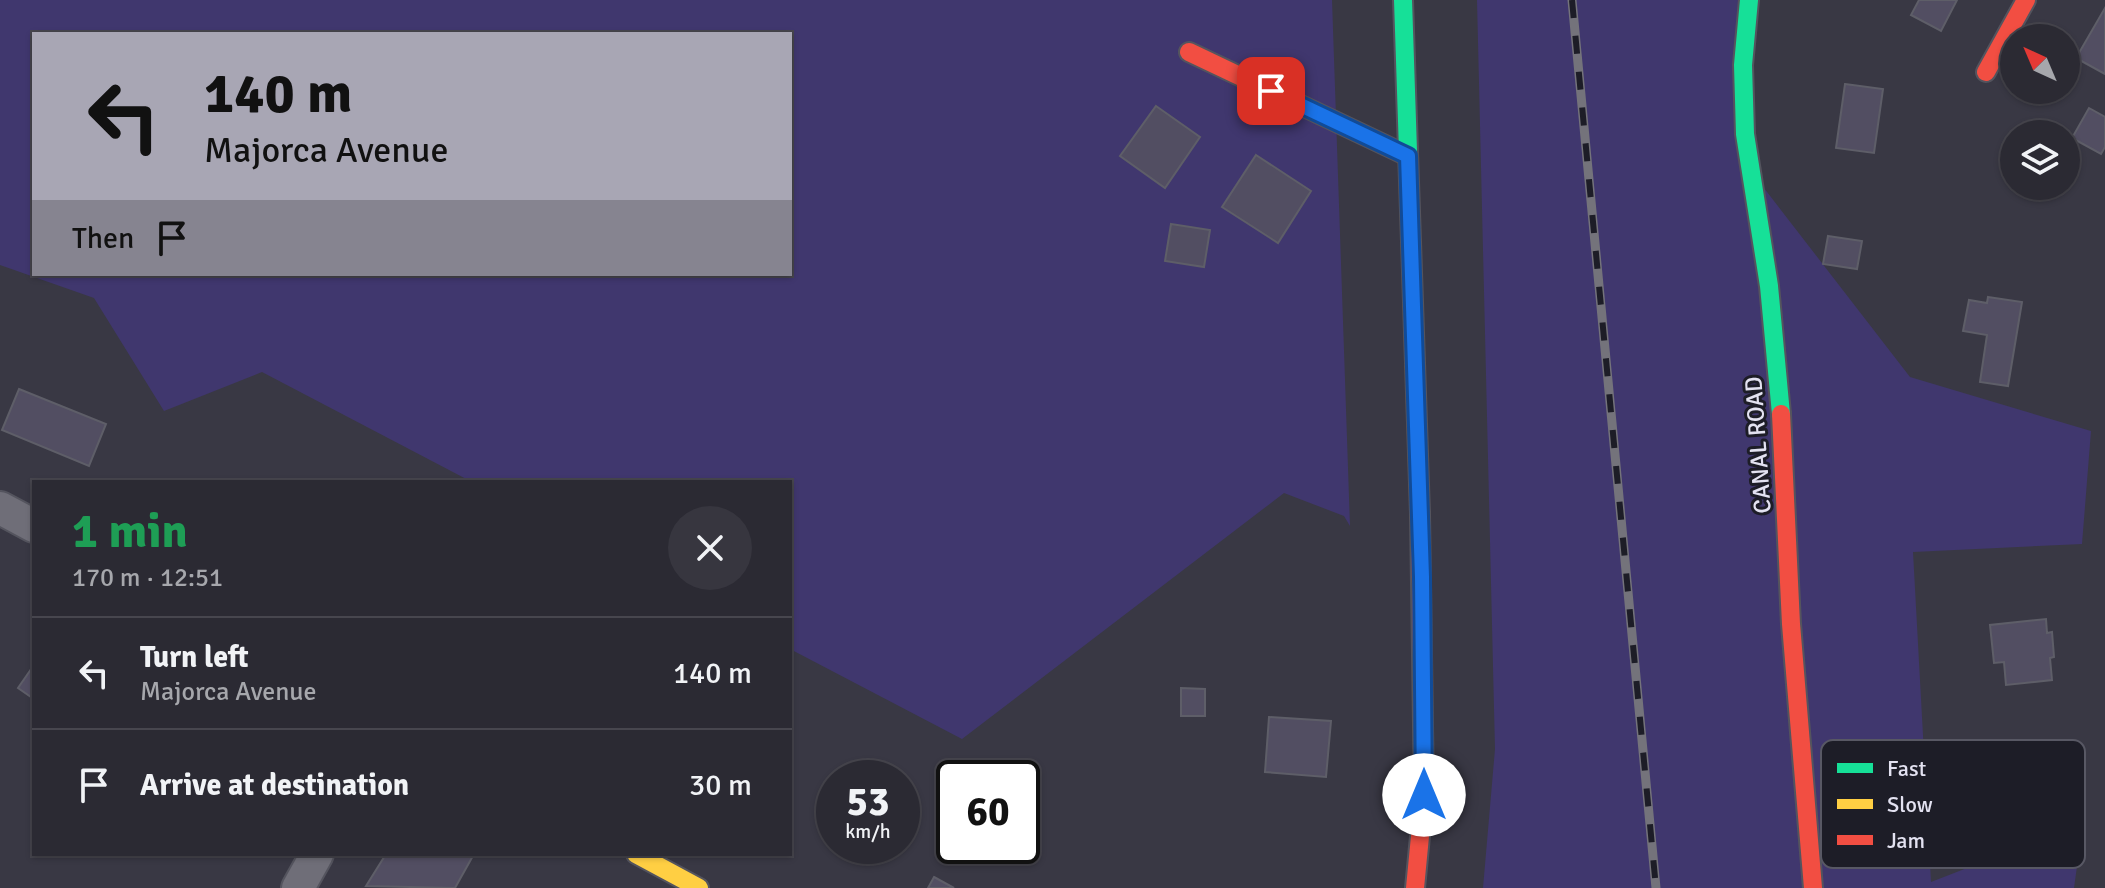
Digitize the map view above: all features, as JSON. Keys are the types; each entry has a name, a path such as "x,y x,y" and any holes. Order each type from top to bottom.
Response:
{"street":[{"path":"1403,0 1423,624 1424,795 1415,888"},
{"name":"CANAL ROAD","path":"1749,0 1743,65 1745,134 1769,286 1784,444 1791,624 1813,888"},
{"path":"1986,72 2026,0"},
{"path":"1189,52 1408,156"},
{"path":"0,508 32,525"},
{"path":"298,888 316,856"},
{"path":"640,856 699,888"}],"shaded area":[{"path":"0,0 1332,0 1350,526 1344,516 1284,493 962,739 792,650 792,480 468,480 262,372 164,411 94,298 0,265"},
{"path":"1477,0 1752,0 1750,170 1910,377 2091,431 2082,544 1913,552 1923,740 1821,740 1821,868 1930,868 1931,882 1967,868 2077,868 2074,888 1483,888 1495,749"}],"building":[{"path":"1919,0 1957,0 1941,31 1911,15"},
{"path":"2105,8 2105,74 2080,60 2080,51"},
{"path":"1845,84 1883,89 1874,153 1836,148"},
{"path":"1156,106 1200,137 1165,188 1120,156"},
{"path":"2089,108 2105,117 2105,147 2101,154 2080,142 2080,124"},
{"path":"1256,155 1311,191 1278,243 1222,207"},
{"path":"1171,224 1210,230 1204,267 1165,261"},
{"path":"1828,236 1862,241 1857,269 1823,264"},
{"path":"1988,297 2022,302 2008,386 1980,382 1987,335 1963,331 1969,300 1987,303"},
{"path":"19,389 106,424 89,466 2,430"},
{"path":"2046,619 2047,633 2052,632 2052,680 2006,685 2004,662 1994,663 1990,625"},
{"path":"32,668 32,698 18,688"},
{"path":"1181,688 1205,689 1205,716 1181,716"},
{"path":"1269,717 1331,721 1326,777 1265,772"},
{"path":"385,856 473,856 455,888 366,886"},
{"path":"934,877 954,888 928,888"}],"railway":[{"path":"1572,0 1656,888"}],"traffic: fast":[{"path":"1403,0 1420,514"},
{"path":"1749,0 1743,65 1745,134 1769,286 1781,414"}],"traffic: slow":[{"path":"640,856 699,888"}],"traffic: jam":[{"path":"1986,72 2026,0"},
{"path":"1189,52 1408,156"},
{"path":"1781,414 1791,624 1813,888"},
{"path":"1415,888 1424,795 1420,514"}],"route":[{"path":"1271,91 1408,156 1419,452 1424,795"}]}
